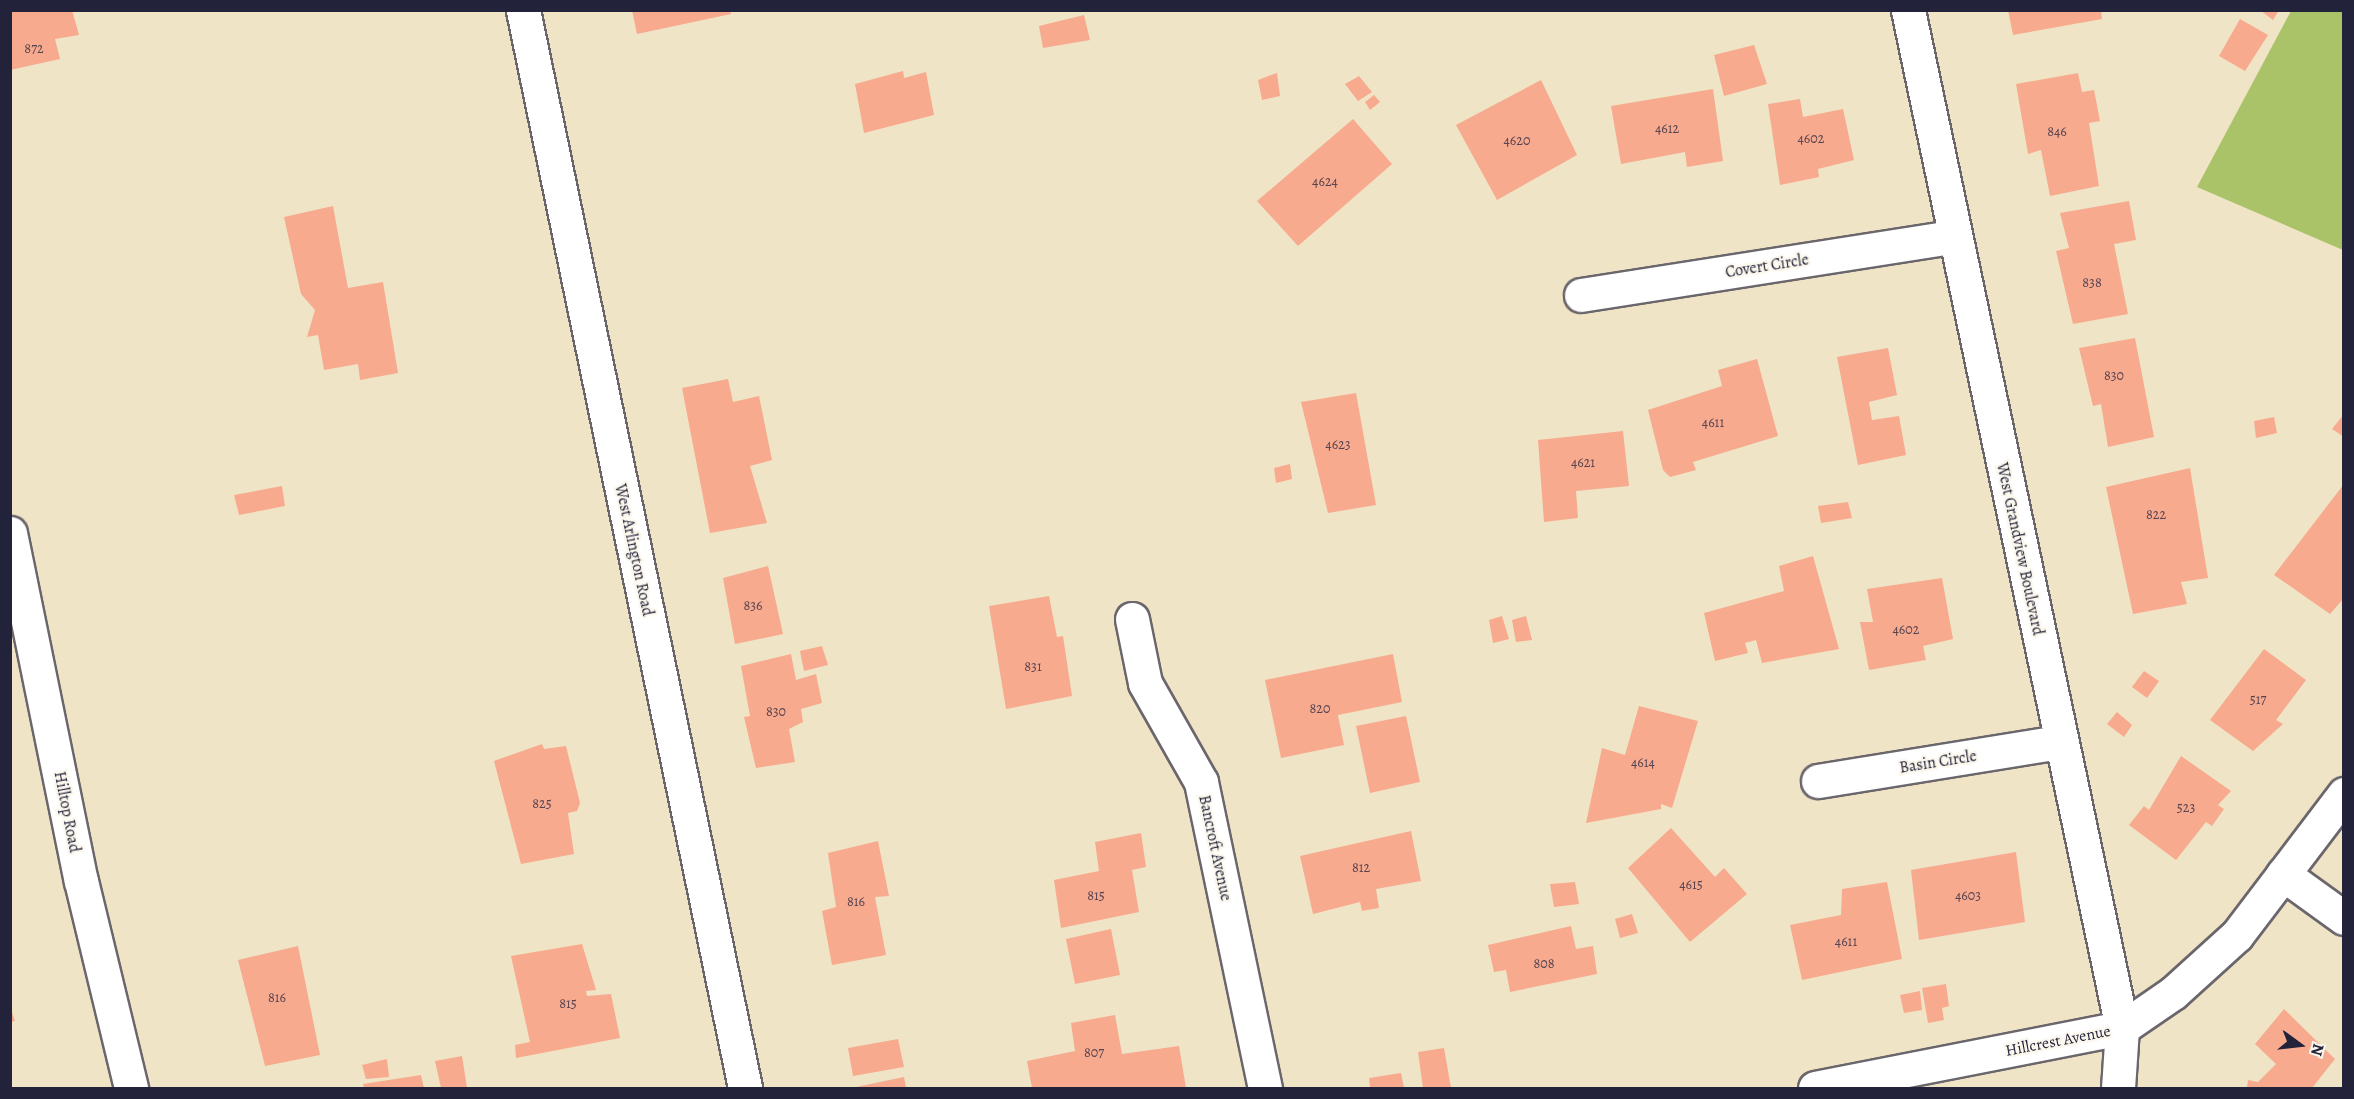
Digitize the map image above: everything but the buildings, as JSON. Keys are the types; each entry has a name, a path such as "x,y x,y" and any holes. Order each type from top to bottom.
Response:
{"street":[{"name":"West Arlington Road","path":"524,10 745,1089"},
{"name":"West Grandview Boulevard","path":"1908,10 1952,237 2122,1028 2118,1089"},
{"name":"Covert Circle","path":"1581,295 1952,237"},
{"name":"Hilltop Road","path":"10,533 81,881 131,1089"},
{"name":"Bancroft Avenue","path":"1132,619 1145,683 1201,782 1266,1089"},
{"name":"Basin Circle","path":"1818,781 2059,742"},
{"name":"Hillcrest Avenue","path":"1815,1089 2122,1028 2207,965 2283,874 2343,794"},
{"path":"2283,874 2343,918"}],"green space":[{"path":"2291,11 2343,11 2343,250 2197,187"}]}
